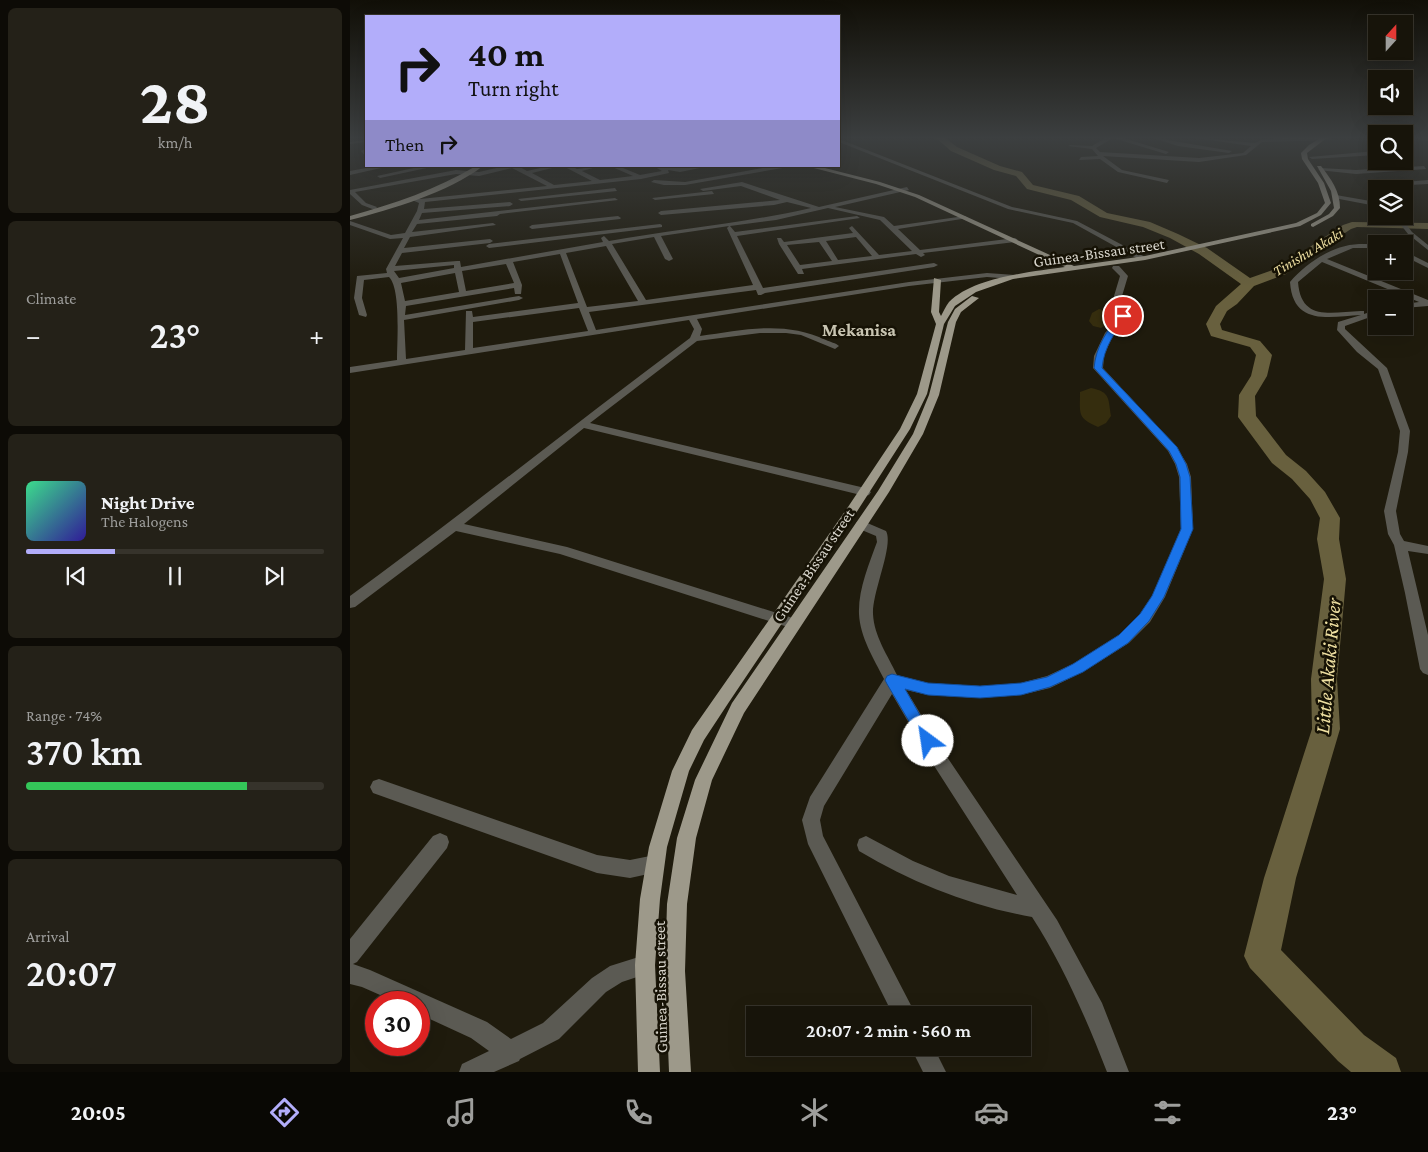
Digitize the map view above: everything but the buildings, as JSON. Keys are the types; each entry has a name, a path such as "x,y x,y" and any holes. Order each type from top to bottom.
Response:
{"main road":[{"path":"350,217 411,196 430,187"},
{"path":"888,187 965,218 1081,270"},
{"path":"900,187 1027,241 1064,259 1081,265 1096,265 1143,258 1298,224 1319,214 1328,203 1322,187"},
{"path":"1332,187 1336,197"},
{"path":"350,217 411,196"},
{"name":"Guinea-Bissau street","path":"680,1072 675,967 676,916 679,881 694,807 723,736 794,624 861,525 921,427 934,395 952,322 958,311 982,294 1000,287 1039,277 1081,270 1116,268 1186,256 1313,225 1331,215 1337,208 1336,197"},
{"path":"1047,271 1053,266 1055,260 1051,257"},
{"path":"1064,259 1081,270"},
{"path":"649,1072 645,965 655,864 673,793 681,770 698,735 776,618 865,492 905,429 922,394 940,324 952,304 960,297 990,283 1012,277 1047,271 1081,270 1096,265"},
{"path":"937,280 934,312 940,324"}],"street":[{"path":"373,187 351,192 364,204 375,208"},
{"path":"397,187 421,201 554,187"},
{"path":"502,187 509,191"},
{"path":"567,187 569,194"},
{"path":"653,187 703,191 725,187"},
{"path":"653,187 661,213 661,231 668,259"},
{"path":"701,187 710,227"},
{"path":"749,187 820,209"},
{"path":"957,187 1010,208 1076,222 1143,258"},
{"path":"399,251 531,241 621,230 661,231 727,225 776,218 906,189"},
{"path":"519,190 520,204"},
{"path":"414,222 498,210 569,194 615,190 615,200 623,241"},
{"path":"1336,197 1368,198"},
{"path":"1348,198 1368,202"},
{"path":"520,204 534,208 615,200"},
{"path":"661,213 774,203 787,200"},
{"path":"391,272 399,251 420,211 421,201"},
{"path":"829,207 882,218 942,272"},
{"path":"534,208 534,215 589,210"},
{"path":"420,211 498,210"},
{"path":"484,266 498,210"},
{"path":"734,234 875,216"},
{"path":"529,257 533,224 618,218"},
{"path":"894,228 965,218"},
{"path":"843,219 877,257"},
{"path":"350,222 385,237 493,226"},
{"path":"727,225 734,234 768,307"},
{"path":"1403,225 1427,246"},
{"path":"773,228 808,283"},
{"path":"397,281 623,241 661,231"},
{"path":"600,233 620,261 643,302"},
{"path":"782,244 857,235"},
{"path":"821,239 836,262"},
{"path":"798,267 1015,240"},
{"path":"1368,246 1355,245 1344,248 1308,268 1294,282 1295,294 1310,314 1368,312"},
{"path":"1413,245 1427,246"},
{"path":"562,252 593,333"},
{"path":"1413,258 1428,266"},
{"path":"1323,260 1428,303"},
{"path":"508,261 518,285 522,312"},
{"path":"363,315 358,298 360,278 457,263 463,294"},
{"path":"892,680 928,689 980,692 1021,689 1050,682 1078,668 1124,639 1145,618 1158,597 1187,529 1185,477 1174,450 1098,368 1099,356 1106,341 1123,316 1123,309 1118,296 1124,276 1116,268"},
{"path":"391,272 397,281 402,304 400,318 402,362"},
{"path":"350,370 937,280 942,272"},
{"path":"469,320 522,312 583,308 808,283 942,272 1012,277"},
{"path":"402,304 518,285"},
{"path":"400,318 519,298"},
{"path":"1413,305 1428,303"},
{"path":"468,308 469,352"},
{"path":"1368,316 1356,321 1341,324 1341,330 1360,350 1382,368 1405,431 1403,452 1390,511 1394,534 1400,545 1428,669"},
{"path":"692,318 698,329 694,339"},
{"path":"350,603 454,526 582,424 694,339 782,329 809,334 819,341 835,346"},
{"path":"582,424 865,492"},
{"path":"861,525 882,534 883,542 869,587 866,614 872,639 892,680 937,756 1050,927 1094,1011 1118,1072"},
{"path":"454,526 562,550 794,624"},
{"path":"1400,545 1428,550"},
{"path":"892,680 816,803 811,820 814,838 900,1006"},
{"path":"378,787 596,864 630,869 655,864"},
{"path":"350,955 440,842"},
{"path":"866,845 898,865 926,878 1009,904 1038,908"},
{"path":"470,1072 551,1031 599,986 617,973 645,965"},
{"path":"350,974 363,977 393,991"},
{"path":"430,1008 478,1030 511,1052"},
{"path":"926,1056 935,1072"}],"shaded area":[{"path":"1099,309 1107,311 1111,315 1108,324 1101,328 1093,326 1089,321 1092,313"},
{"path":"1091,388 1105,394 1111,416 1106,423 1098,427 1086,421 1080,410 1080,392"}],"waterway":[{"name":"Little Akaki River","path":"1030,187 1075,198 1104,215 1146,224 1174,236 1203,251 1249,283"},
{"name":"Tinishu Akaki","path":"1249,283 1282,271 1300,257 1347,227 1356,224 1428,226"},
{"name":"Little Akaki River","path":"1249,283 1232,301 1221,309 1213,324 1216,333 1255,344 1264,355 1263,366 1259,376 1247,395 1247,417 1265,438 1279,459 1299,475 1318,496 1330,518 1328,539 1335,579 1324,679 1326,729 1280,878 1262,956 1351,1048 1382,1072"}],"district":[{"name":"Mekanisa","path":"859,330"}],"route":[{"path":"928,741 892,680 928,689 980,692 1021,689 1050,682 1078,668 1124,639 1145,618 1158,597 1187,529 1185,477 1174,450 1098,368 1099,356 1109,333 1123,316"}]}
